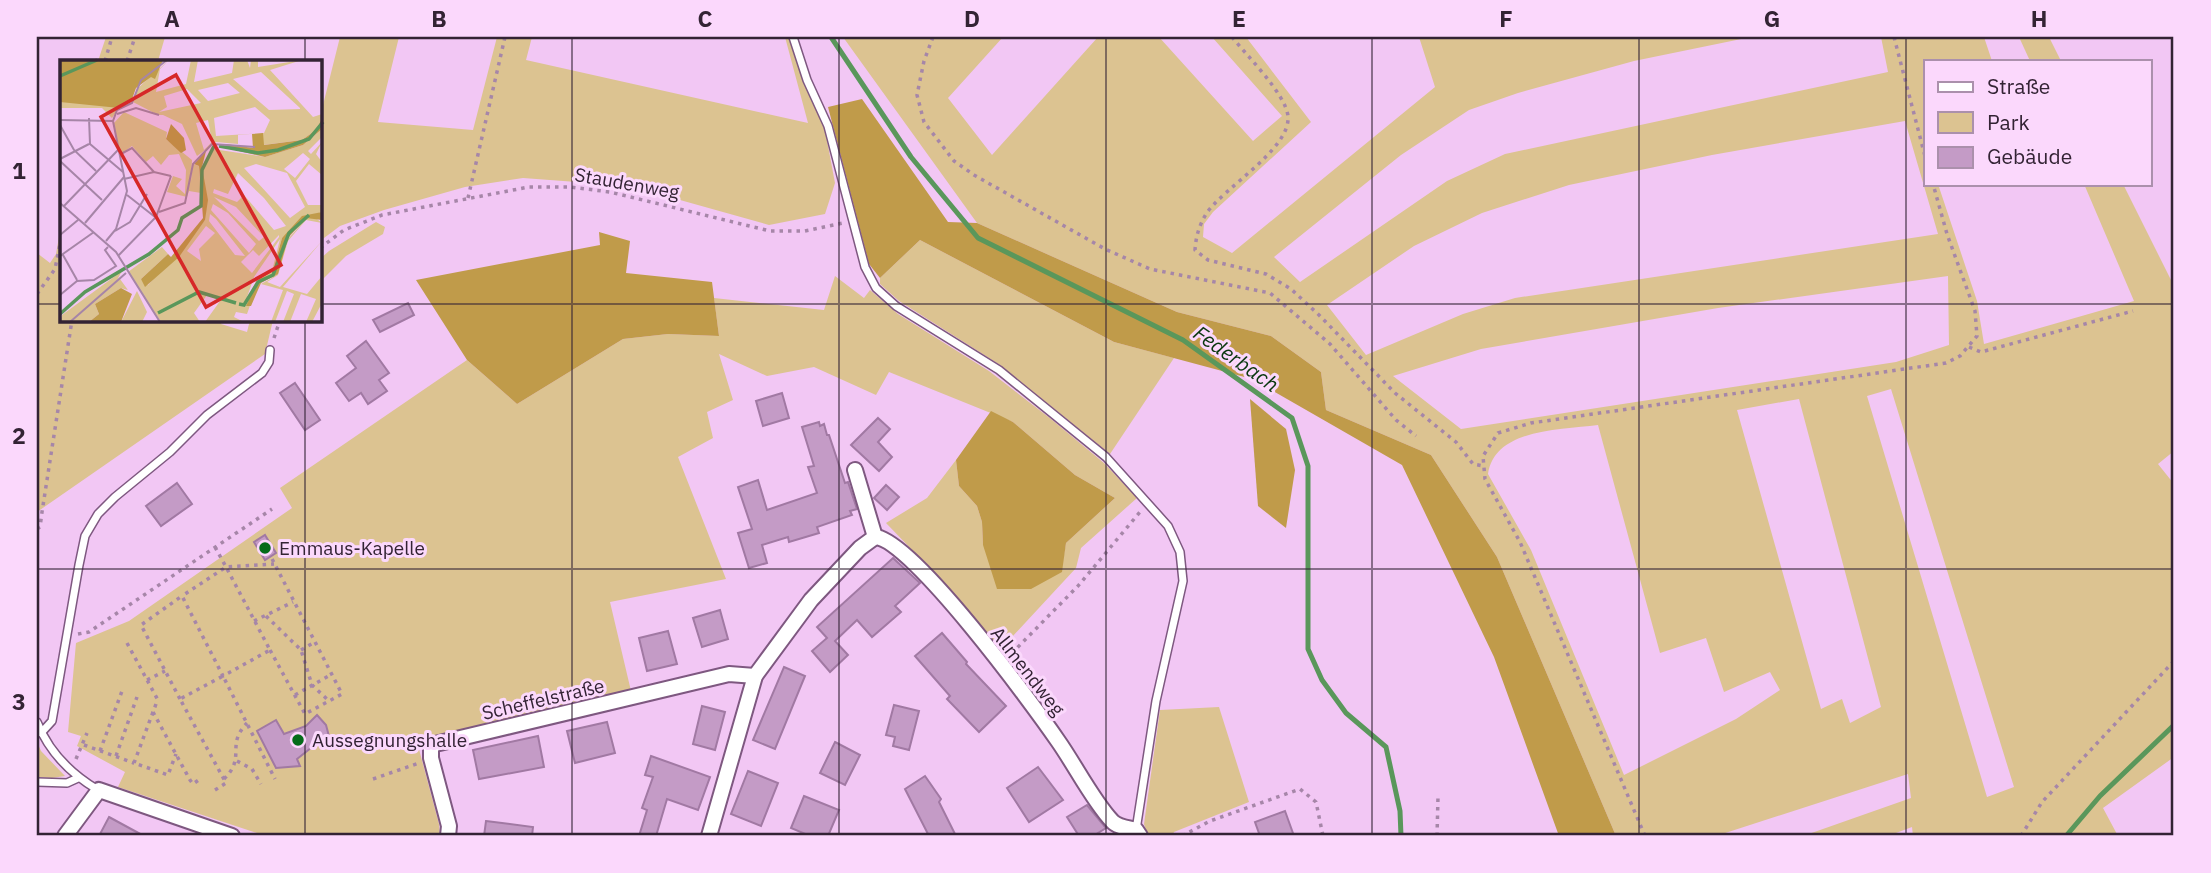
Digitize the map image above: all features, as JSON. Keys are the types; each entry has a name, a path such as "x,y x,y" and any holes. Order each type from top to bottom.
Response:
{"street":[{"path":"709,836 755,676 811,600 860,548 875,537 855,470"},
{"name":"Allmendweg","path":"875,537 882,537 917,565 995,656 1057,739 1113,824 1138,833"},
{"name":"Scheffelstraße","path":"430,758 431,746 729,674 755,676"},
{"path":"430,758 449,826 448,836"},
{"path":"65,836 99,790 232,836"}],"lane":[{"path":"793,37 807,80 828,126 865,267 876,288 896,306 999,370 1105,457 1168,526 1180,552 1183,581 1156,701 1138,833"},
{"path":"41,733 52,721 85,536 98,514 170,452 207,415 262,373 269,362 270,350"},
{"path":"37,722 52,751 78,778 99,790"},
{"path":"37,782 67,783 78,778"}],"path":[{"path":"105,60 112,37"},
{"path":"127,60 135,37"},
{"path":"468,198 505,37"},
{"path":"933,37 924,61 917,95 924,122 954,161 1105,249 1150,268 1270,293 1330,344 1396,420 1416,436"},
{"path":"1232,37 1281,97 1288,116 1286,130 1275,146 1208,212 1197,231 1195,250 1208,260 1266,274 1291,289 1319,314 1395,393 1456,442 1474,464 1483,466"},
{"path":"1894,37 1924,151"},
{"path":"1645,836 1520,542 1485,479 1483,456 1498,433 1531,423 1946,363 1961,356 1977,336 1975,311 1947,234 1934,186"},
{"name":"Staudenweg","path":"322,246 344,230 382,215 528,187 570,187 610,192 770,231 805,231 852,221"},
{"path":"37,294 55,269 60,244"},
{"path":"1969,347 1981,352 2133,311"},
{"path":"37,529 40,527 72,322"},
{"path":"270,350 279,322"},
{"path":"995,656 1017,648 1029,637 1078,586 1130,521 1148,504"},
{"path":"66,635 89,632 272,509"},
{"path":"215,547 305,714 342,694 271,557"},
{"path":"215,790 226,783 141,625 226,566 274,564"},
{"path":"182,596 275,779"},
{"path":"254,621 292,601"},
{"path":"266,616 301,650 312,685 328,701"},
{"path":"301,650 315,642"},
{"path":"127,643 158,703 134,763"},
{"path":"180,699 270,650"},
{"path":"2021,836 2042,802 2174,662"},
{"path":"147,680 165,671"},
{"path":"295,695 332,674"},
{"path":"100,751 122,691"},
{"path":"116,756 137,697"},
{"path":"153,712 193,783 200,779"},
{"path":"224,779 237,761 235,744 238,733 247,723"},
{"path":"79,754 87,733"},
{"path":"83,745 168,775 176,754"},
{"path":"373,779 430,758"},
{"path":"237,761 252,769 261,784"},
{"path":"1182,836 1210,821 1300,789 1316,802 1323,836"},
{"path":"1437,836 1438,797"}],"green space":[{"path":"106,37 165,37 158,60 98,60"},
{"path":"340,37 399,37 378,122 473,130 497,37 532,37 526,60 808,123 785,37 789,37 825,130 835,183 825,214 769,225 630,186 523,178 465,187 384,210 340,226 322,240 322,109"},
{"path":"843,37 1003,37 948,98 992,155 1098,37 1159,37 1253,141 1282,116 1212,37 1246,37 1311,122 1213,212 1204,224 1203,237 1232,253 1435,87 1419,37 1751,37 1634,61 1518,93 1469,110 1401,155 1274,257 1300,282 1447,181 1505,154 1888,72 1881,37 1984,37 1992,60 1924,60 1924,186 1939,186 1977,301 1984,344 2134,301 2085,186 2124,186 2174,286 2174,451 2158,464 2174,484 2174,757 2103,808 2118,836 1913,836 1912,827 1888,836 1803,836 1911,798 1908,774 1716,836 1616,836 1497,557 1431,455 1326,410 1321,372 1271,336 1177,312 977,223","holes":["1905,121 1938,234 1515,298 1463,314 1366,355 1327,305 1414,246 1482,213 1569,185 1712,155","1948,276 1949,345 1896,362 1461,429 1393,376 1481,349 1718,308","1891,389 2014,787 1987,797 1867,396","1799,399 1881,707 1850,723 1842,699 1821,709 1737,410","1598,425 1660,653 1706,638 1724,692 1770,672 1780,690 1736,719 1624,775 1531,550 1488,474 1493,459 1503,448 1516,440 1532,434"]},
{"path":"2019,37 2049,37 2060,60 2030,60"},
{"path":"376,222 385,227 383,234 346,256 322,280 322,257"},
{"path":"60,231 60,322 222,322 247,332 250,322 273,322 265,354 37,512 37,253 50,263 56,254"},
{"path":"920,240 1114,342 1174,358 1110,454 1000,365 899,301 880,284 880,278"},
{"path":"835,276 864,298 870,290 898,314 989,371 1104,463 1137,498 1081,548 1076,568 999,651 886,523 927,498 956,460 959,486 977,506 982,522 983,545 1061,572 1066,543 1115,498 1075,475 1013,422 889,372 876,395 814,367 767,376 719,354 733,400 707,412 713,438 678,457 726,579 610,602 631,691 421,741 416,738 440,836 266,836 118,787 125,772 77,746 81,736 68,732 76,643 129,621 292,508 280,488 467,360 517,404 623,339 668,334 719,336 714,298 824,310"},
{"path":"1219,707 1249,802 1174,832 1172,836 1148,836 1144,824 1160,710"},
{"path":"37,742 41,751 65,776 37,777"}],"shaded area":[{"path":"862,99 948,222 977,223 1177,312 1271,336 1321,372 1326,410 1431,455 1497,557 1616,836 1559,836 1494,657 1402,465 1252,379 1114,342 920,240 880,278 869,264 828,107"},
{"path":"599,232 630,241 626,273 712,282 719,336 668,334 623,339 517,404 467,360 416,280 600,245"},
{"path":"1250,399 1286,429 1295,470 1286,528 1258,506"},
{"path":"991,411 1013,422 1075,475 1115,498 1066,543 1062,572 1031,589 997,589 983,545 982,522 977,506 959,486 956,460"}],"building":[{"path":"408,303 414,315 380,332 373,320"},
{"path":"366,341 389,373 379,380 387,391 368,404 361,393 349,401 336,383 356,368 347,356"},
{"path":"295,383 320,420 305,430 280,393"},
{"path":"782,393 789,418 763,426 756,401"},
{"path":"878,418 890,429 878,442 892,457 879,471 851,445"},
{"path":"819,422 820,426 824,424 829,435 857,509 850,511 852,515 817,527 819,533 789,542 788,537 762,545 767,563 749,568 738,533 752,529 738,487 758,480 767,510 817,493 808,467 814,466 802,427"},
{"path":"177,483 192,504 161,526 146,506"},
{"path":"886,485 899,497 887,510 874,498"},
{"name":"Emmaus-Kapelle","path":"265,535 276,553 265,560 254,542"},
{"path":"893,558 920,583 895,606 901,612 872,637 857,620 835,641 848,655 830,672 812,651 827,638 817,627"},
{"path":"720,610 728,639 702,647 693,618"},
{"path":"668,631 677,664 647,671 639,638"},
{"path":"942,633 966,664 1006,706 979,732 947,699 950,696 915,656"},
{"path":"784,667 805,676 775,749 753,740"},
{"path":"894,705 919,711 909,750 893,746 895,737 886,735"},
{"path":"702,706 725,712 715,750 693,744"},
{"path":"317,715 326,725 330,740 316,744 297,759 300,766 276,768 257,731 276,720 284,734 306,726"},
{"path":"607,722 615,753 575,763 567,731"},
{"path":"538,736 544,767 479,779 473,750"},
{"path":"835,742 860,755 845,785 820,773"},
{"path":"651,756 710,777 698,810 667,799 656,836 639,836 647,810 642,808 653,777 645,775"},
{"path":"1038,767 1063,800 1029,822 1007,788"},
{"path":"748,771 778,783 761,826 731,814"},
{"path":"925,776 941,799 939,802 956,836 929,836 905,789"},
{"path":"804,796 839,810 828,836 810,836 791,828"},
{"path":"1087,805 1106,828 1093,836 1079,836 1067,817"},
{"path":"1285,811 1294,836 1260,836 1255,822"},
{"path":"109,817 144,836 99,836"},
{"path":"486,821 533,827 532,836 484,836"}],"waterway":[{"name":"Federbach","path":"831,37 911,157 978,238 1183,340 1292,418 1308,466 1308,649 1322,680 1346,713 1386,747 1400,811 1401,836"},
{"path":"2066,836 2100,796 2174,725"}],"place":[{"name":"Emmaus-Kapelle","path":"265,548"},
{"name":"Aussegnungshalle","path":"298,740"}]}
